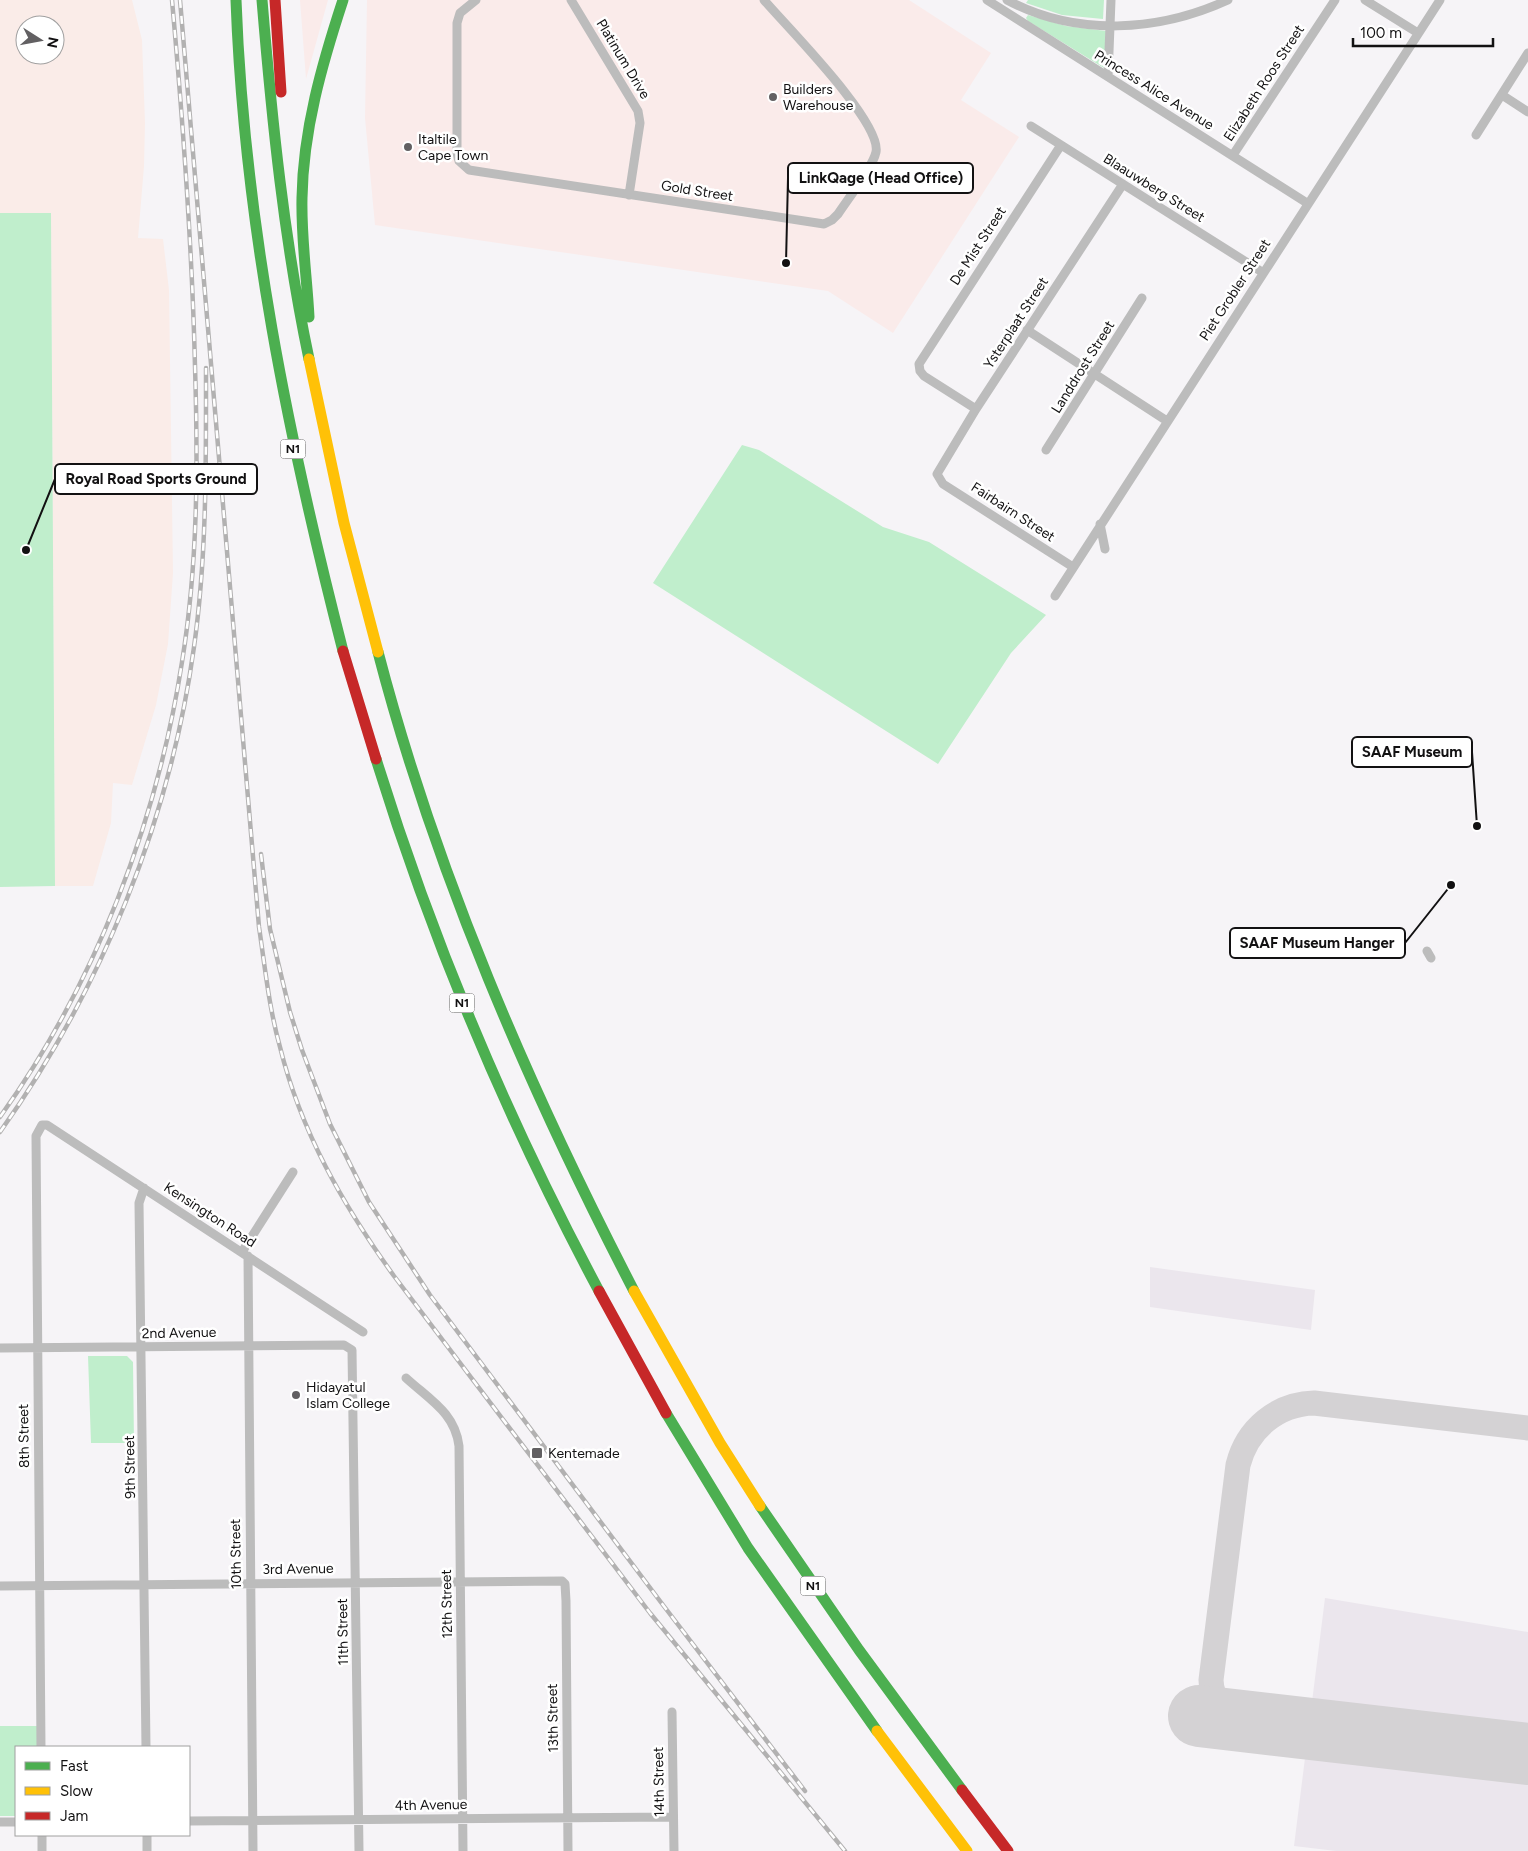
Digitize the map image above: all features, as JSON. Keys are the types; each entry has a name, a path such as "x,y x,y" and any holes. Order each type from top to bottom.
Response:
{"highway":[{"name":"N1","path":"262,0 269,90 290,259 328,458 385,682 424,805 470,935 552,1127 641,1306 720,1444 801,1570 1008,1851"},
{"path":"275,0 280,81 291,191 290,259"},
{"path":"313,381 302,198 304,169 316,87 343,0"},
{"name":"N1","path":"235,4 240,85 254,212 270,322 292,444 351,682 401,842 460,1000 532,1163 607,1312 668,1418 722,1508 785,1602 850,1695 967,1851"}],"street":[{"name":"Gold Street","path":"476,0 460,13 457,23 457,154 459,161 469,170 476,173 824,224 838,214 872,161 876,145 873,135 847,94 764,0"},
{"name":"Platinum Drive","path":"571,0 638,111 640,123 629,195"},
{"name":"Princess Alice Avenue","path":"987,0 1307,203"},
{"path":"1007,0 1020,3 1064,22 1110,26 1137,25 1168,20 1228,0"},
{"path":"1108,77 1111,0"},
{"name":"Elizabeth Roos Street","path":"1233,155 1335,0"},
{"path":"1365,0 1418,33"},
{"name":"Piet Grobler Street","path":"1055,596 1262,272 1440,0"},
{"path":"1012,16 1020,3"},
{"path":"1476,134 1528,53"},
{"path":"1502,95 1528,112"},
{"name":"Blaauwberg Street","path":"1031,126 1262,272"},
{"name":"De Mist Street","path":"976,409 924,376 920,371 919,364 1061,145"},
{"name":"Ysterplaat Street","path":"938,479 938,468 1123,184"},
{"name":"Landdrost Street","path":"1046,450 1142,298"},
{"path":"1027,330 1167,420"},
{"name":"Fairbairn Street","path":"938,479 1073,567"},
{"path":"1100,524 1105,549"},
{"name":"Kensington Road","path":"42,1125 47,1125 364,1332"},
{"name":"8th Street","path":"41,1746 36,1136 42,1125"},
{"path":"245,1254 293,1172"},
{"name":"9th Street","path":"144,1188 139,1203 146,1746"},
{"name":"10th Street","path":"245,1254 248,1345 253,1851"},
{"name":"2nd Avenue","path":"0,1348 344,1345 350,1347 353,1353"},
{"name":"11th Street","path":"353,1353 359,1851"},
{"name":"12th Street","path":"406,1378 451,1419 457,1431 459,1446 464,1851"},
{"name":"3rd Avenue","path":"0,1586 557,1581 565,1584"},
{"name":"13th Street","path":"565,1584 568,1851"},
{"name":"14th Street","path":"672,1712 674,1851"},
{"name":"4th Avenue","path":"190,1822 673,1817"},
{"path":"0,1822 15,1822"},
{"path":"42,1836 42,1851"},
{"path":"147,1836 147,1851"}],"shaded area":[{"path":"0,0 132,0 142,40 145,123 144,166 138,238 163,239 169,290 173,573 168,644 156,705 132,785 113,783 111,823 93,886 55,886 51,213 0,213"},
{"path":"300,0 328,0 306,79"},
{"path":"367,0 909,0 991,53 961,100 1019,137 893,333 828,291 375,225 365,118"},
{"path":"1150,1267 1315,1290 1311,1330 1150,1307"},
{"path":"1325,1598 1528,1632 1528,1851 1336,1851 1294,1846"}],"green space":[{"path":"1028,0 1104,0 1103,19 1062,15 1026,3"},
{"path":"1028,15 1066,26 1106,31 1104,68 1028,21 1026,18"},
{"path":"0,213 51,213 55,886 0,887"},
{"path":"742,445 759,450 883,527 929,542 1046,615 1011,653 938,764 653,583"},
{"path":"88,1356 127,1356 133,1362 134,1443 91,1443"},
{"path":"0,1726 37,1726 37,1746 15,1746 15,1816 0,1816"}],"taxiway":[{"path":"1249,1722 1234,1717 1222,1708 1214,1696 1211,1680 1238,1465 1248,1440 1256,1430 1276,1414 1288,1408 1300,1404 1314,1403 1528,1428"}],"runway":[{"path":"1199,1716 1528,1754"}],"railway":[{"path":"0,1117 34,1066 65,1012 93,957 117,900 138,842 156,782 171,722 182,662 194,551 196,403 189,229 172,0"},
{"path":"180,0 259,927 276,1032 300,1109 312,1138 341,1195 394,1276 650,1613 845,1851"},
{"path":"0,1132 36,1078 70,1021 99,962 126,902 149,839 168,776 183,712 198,612 204,542 206,368"},
{"path":"261,854 270,929 290,1012 330,1124 369,1202 430,1295 805,1791"}],"traffic: fast":[{"path":"236,0 248,165 272,328 304,490 343,651"},
{"path":"262,0 280,180 300,314 309,359"},
{"path":"309,317 303,243 303,173 315,98 343,0"},
{"path":"378,652 401,735 428,817 488,979 558,1137 634,1291"},
{"path":"376,759 422,896 475,1030 534,1162 599,1291"},
{"path":"666,1413 748,1548 877,1731"},
{"path":"760,1506 859,1650 962,1790"}],"traffic: slow":[{"path":"309,359 344,523 378,652"},
{"path":"634,1291 720,1443 760,1506"},
{"path":"877,1731 967,1851"}],"traffic: jam":[{"path":"275,0 281,92"},
{"path":"343,651 376,759"},
{"path":"599,1291 666,1413"},
{"path":"962,1790 1008,1851"}],"place":[{"name":"Builders Warehouse","path":"773,97"},
{"name":"Italtile Cape Town","path":"408,147"},
{"name":"LinkQage (Head Office)","path":"786,263"},
{"name":"Royal Road Sports Ground","path":"26,550"},
{"name":"SAAF Museum","path":"1477,826"},
{"name":"SAAF Museum Hanger","path":"1451,885"},
{"name":"Hidayatul Islam College","path":"296,1395"},
{"name":"Kentemade","path":"537,1453"}]}
